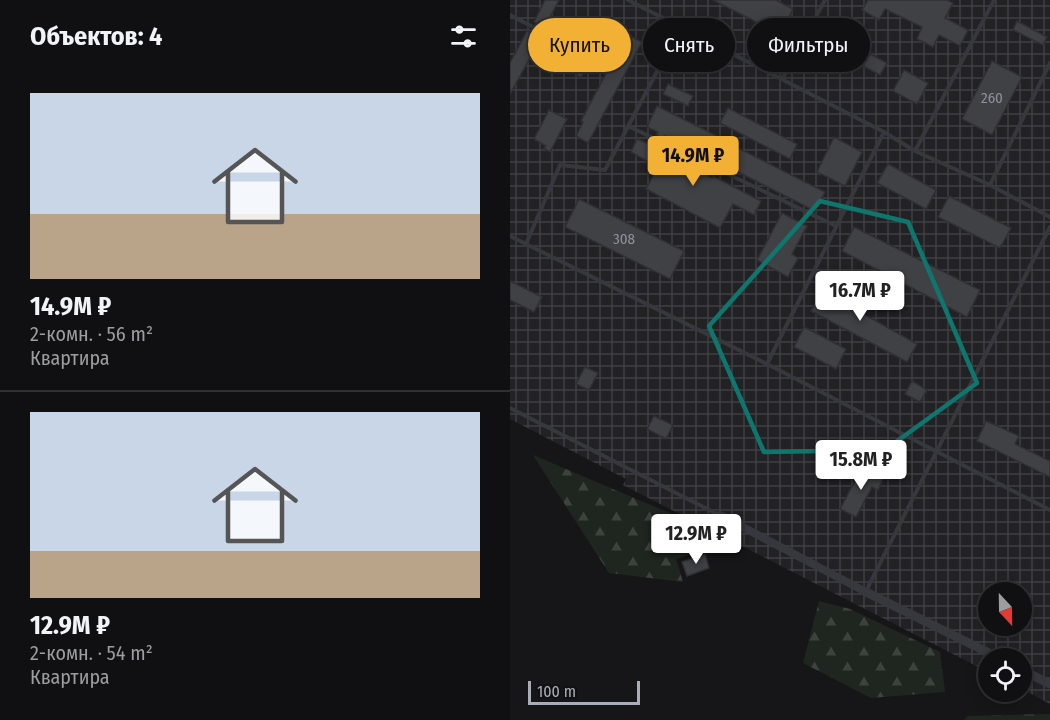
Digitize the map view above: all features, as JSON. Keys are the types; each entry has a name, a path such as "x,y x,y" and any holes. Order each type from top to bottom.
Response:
{"street":[{"path":"720,516 979,648"},
{"path":"1032,675 1050,684"}],"lane":[{"path":"628,0 661,18"},
{"path":"782,79 825,0"},
{"path":"915,151 994,0"},
{"path":"510,15 528,25"},
{"path":"735,56 884,132 915,151 990,185 1050,217"},
{"path":"990,185 1050,63"},
{"path":"526,244 560,165 605,170 657,72"},
{"path":"628,126 836,226"},
{"path":"767,364 884,132"},
{"path":"866,592 1050,227"},
{"path":"510,236 767,364 1050,510"},
{"path":"510,408 720,516"}],"highlighted area":[{"path":"820,201 908,222 977,383 885,450 764,452 709,326"}],"shaded area":[{"path":"510,0 1050,0 1050,704 1032,694 1032,648 978,648 978,667 623,485 626,479 510,419"}],"green space":[{"path":"533,455 719,534 712,548 676,559 683,582 609,573"},
{"path":"819,601 850,609 940,652 945,692 871,698 803,663"},
{"path":"1050,714 1050,720 964,720 968,716"}],"building":[{"path":"545,0 559,0 550,18 536,18"},
{"path":"713,0 776,0 793,9 788,18 748,18"},
{"path":"868,0 947,0 953,3 945,18 968,30 960,46 939,35 933,47 917,39 922,27 885,9 879,20 862,10"},
{"path":"1017,21 1047,37 1043,45 1013,30"},
{"path":"528,32 528,61 510,94 510,63"},
{"path":"631,36 642,42 631,63"},
{"path":"870,54 887,63 880,75 870,70"},
{"path":"992,61 1022,77 992,135 962,119"},
{"path":"904,70 928,83 917,104 893,91"},
{"path":"572,72 584,72 581,77"},
{"path":"607,72 626,72 588,143 576,136 583,122 581,121"},
{"path":"668,84 693,96 688,106 663,94"},
{"path":"657,106 725,140 714,161 665,136 664,139 656,135 658,132 647,127"},
{"path":"728,108 797,144 790,159 720,123"},
{"path":"549,110 567,119 550,152 544,148 546,146 534,139"},
{"path":"834,137 862,152 845,186 817,172"},
{"path":"637,139 651,145 653,142 658,145 656,148 761,201 754,215 733,204 720,228 646,189 658,167 631,152"},
{"path":"738,148 825,192 815,211 728,167"},
{"path":"888,164 936,190 926,209 877,183"},
{"path":"949,196 1011,228 1000,248 938,217"},
{"path":"579,199 684,251 670,279 565,227"},
{"path":"782,213 807,226 792,254 798,258 788,277 757,260"},
{"path":"854,227 980,290 967,317 842,251"},
{"path":"510,281 542,297 534,312 510,300"},
{"path":"826,283 863,302 858,311 917,344 907,362 811,311"},
{"path":"804,327 846,349 836,369 794,347"},
{"path":"585,367 598,373 589,390 576,384"},
{"path":"912,381 927,390 920,402 905,394"},
{"path":"654,416 673,425 666,439 647,429"},
{"path":"986,421 1019,436 1015,444 1050,461 1050,477 977,441"},
{"path":"863,466 884,477 878,490 872,487 856,517 840,509"},
{"path":"705,554 709,568 687,576 682,562"}]}
